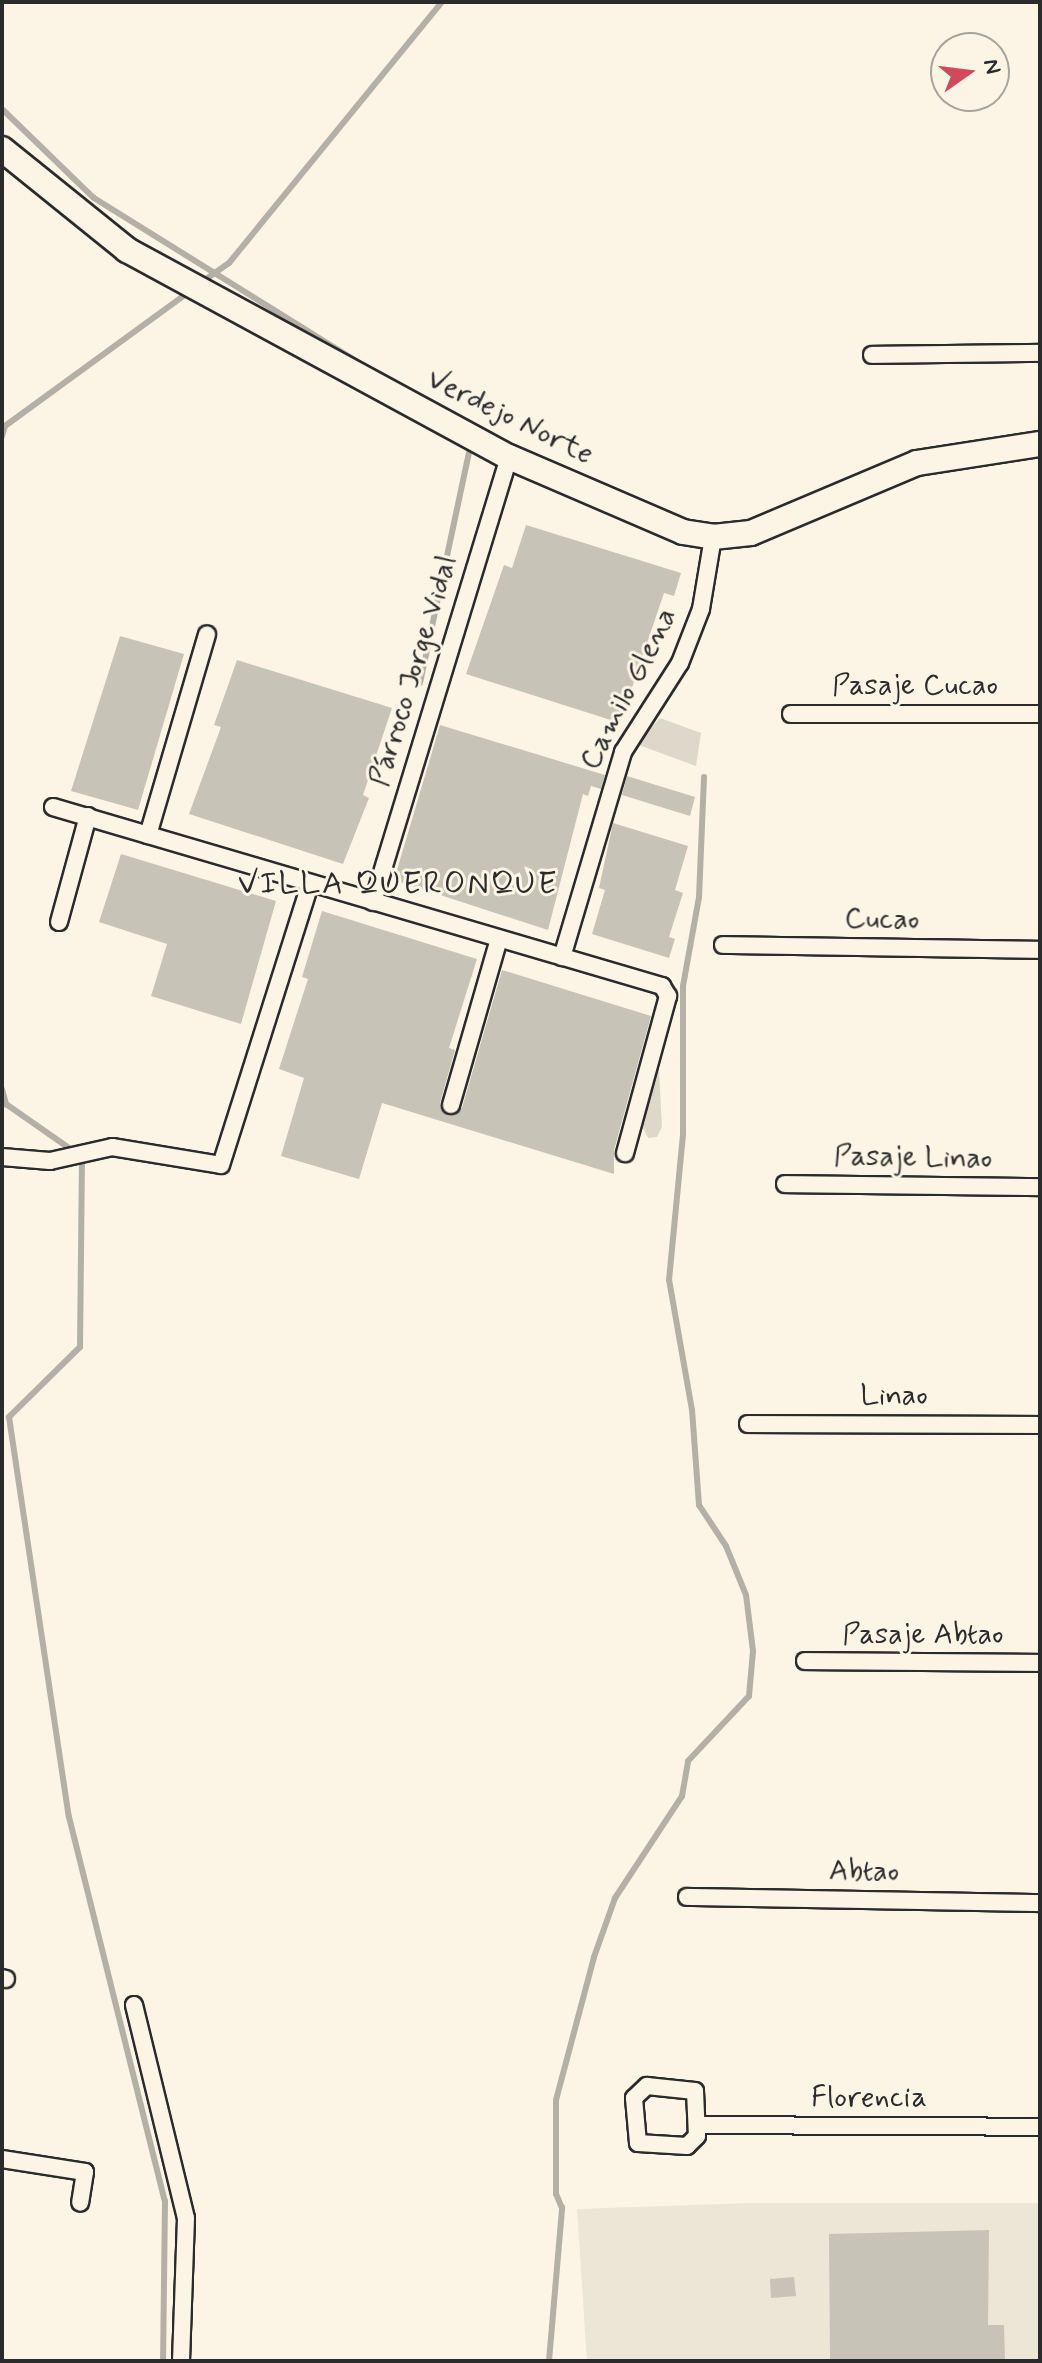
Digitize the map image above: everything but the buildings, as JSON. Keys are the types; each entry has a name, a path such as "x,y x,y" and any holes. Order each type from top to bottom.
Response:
{"street":[{"name":"Verdejo Norte","path":"2,149 127,250 509,457 683,532 713,537 777,526 929,459 1040,444"},
{"path":"872,355 1040,353"},
{"name":"Párroco Jorge Vidal","path":"373,902 509,457"},
{"name":"Camilo Glena","path":"562,957 623,752 680,663 701,609 713,537"},
{"path":"148,835 207,634"},
{"name":"Pasaje Cucao","path":"791,714 1040,714"},
{"path":"53,807 662,986 668,996 625,1153"},
{"path":"59,922 88,816"},
{"path":"2,1157 50,1161 112,1147 221,1165 310,885"},
{"path":"451,1105 499,939"},
{"name":"Cucao","path":"723,945 1040,950"},
{"name":"Pasaje Linao","path":"785,1184 1040,1187"},
{"name":"Linao","path":"748,1424 1040,1425"},
{"name":"Pasaje Abtao","path":"805,1661 1040,1663"},
{"name":"Abtao","path":"687,1897 1040,1903"},
{"path":"134,2005 186,2218 181,2361"},
{"path":"647,2086 695,2091 697,2125 697,2136 687,2146 638,2143 637,2091 647,2086"},
{"name":"Florencia","path":"697,2125 1040,2127"},
{"path":"2,2159 85,2172 80,2203"}],"shaded area":[{"path":"660,718 701,733 696,766 636,744"},
{"path":"658,1050 662,1127 657,1137 648,1138 641,1124"},
{"path":"749,2203 1040,2203 1040,2361 587,2361 577,2209"}],"waterway":[{"path":"199,284 229,263 442,2"},
{"path":"2,109 94,198 359,363"},
{"path":"2,436 5,426 190,291"},
{"path":"420,683 469,452"},
{"path":"549,2361 562,2208 556,2194 556,2100 594,1957 615,1898 682,1796 688,1761 749,1696 753,1651 746,1595 726,1546 699,1505 692,1410 669,1280 683,1134 683,986 699,897 704,777"},
{"path":"2,1089 6,1104 82,1157 80,1347 9,1417 69,1817 165,2201 163,2361"}],"district":[{"name":"VILLA QUERONQUE","path":"398,884"}]}
